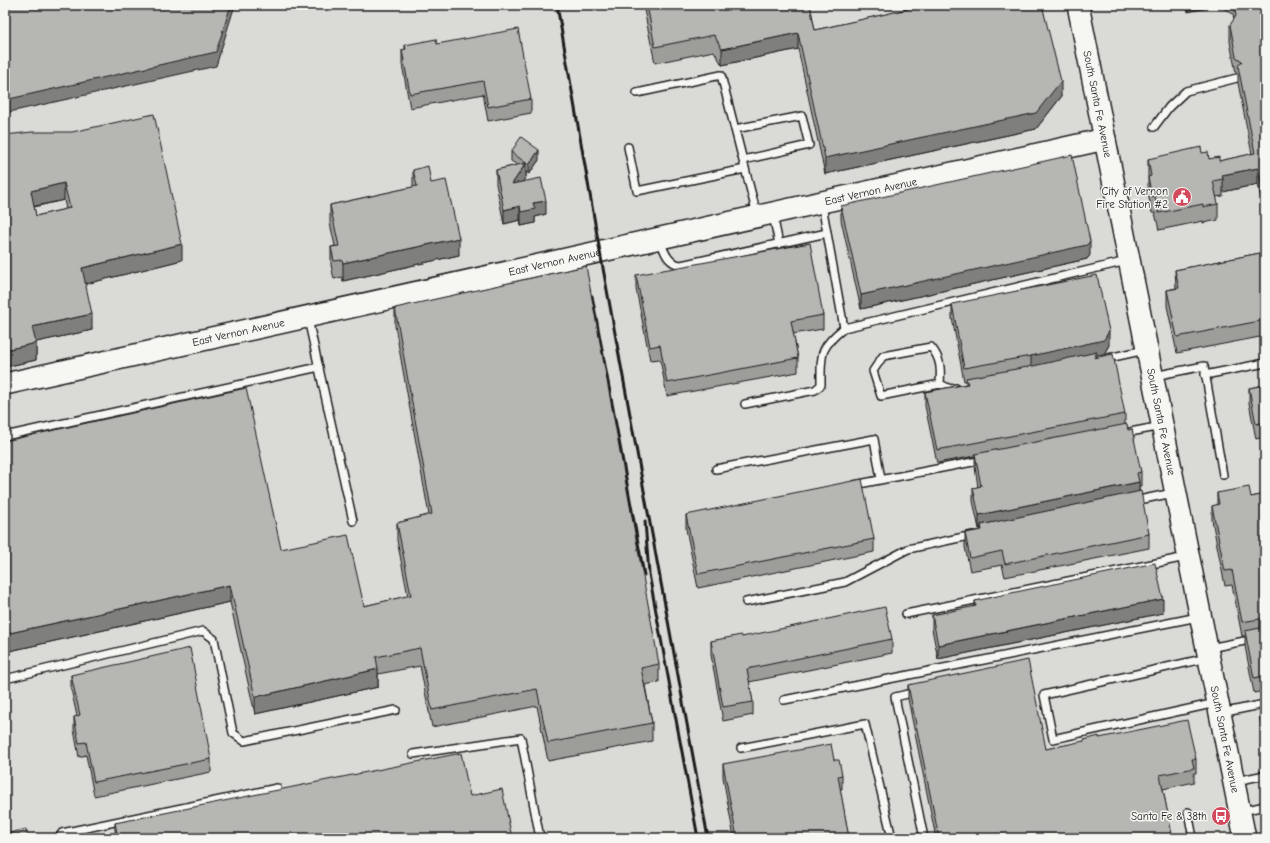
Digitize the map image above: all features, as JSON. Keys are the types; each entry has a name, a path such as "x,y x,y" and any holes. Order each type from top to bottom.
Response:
{"street":[{"name":"South Santa Fe Avenue","path":"1078,5 1245,838"},
{"name":"East Vernon Avenue","path":"5,384 1105,139"}],"lane":[{"path":"637,93 721,75 745,169 779,244"},
{"path":"1154,127 1169,107 1186,91 1237,78"},
{"path":"735,129 802,116 809,145 743,160"},
{"path":"628,148 636,191 745,169"},
{"path":"822,203 844,328"},
{"path":"660,238 666,257 676,264 681,265 827,233"},
{"path":"745,404 815,390 822,385 822,355 828,341 844,328 1129,261"},
{"path":"308,317 353,521"},
{"path":"940,384 941,364 937,355 930,347 883,356 873,371 881,396 940,384 950,389 964,386"},
{"path":"1097,361 1147,350"},
{"path":"1205,375 1265,363"},
{"path":"1153,376 1204,366 1223,475"},
{"path":"5,436 319,367"},
{"path":"1115,435 1162,426"},
{"path":"716,469 874,439 881,479"},
{"path":"845,486 990,458"},
{"path":"1130,502 1175,493"},
{"path":"746,602 845,582 908,549 985,533"},
{"path":"906,614 1188,557"},
{"path":"784,700 1200,616"},
{"path":"5,679 203,631 214,639 233,733 244,741 396,710"},
{"path":"1265,637 1208,653 1044,694 1053,739 1219,708 1265,704"},
{"path":"924,838 895,697 925,690"},
{"path":"741,748 865,724 892,838"},
{"path":"414,754 521,738 540,838"},
{"path":"1233,782 1265,775"},
{"path":"59,838 62,833 277,788"},
{"path":"1239,811 1265,806"},
{"path":"1188,812 1193,838"}],"shaded area":[{"path":"5,5 1265,5 1265,838 5,838"}],"building":[{"path":"5,5 231,5 216,52 5,100"},
{"path":"647,5 810,5 815,30 908,9 908,5 1042,5 1061,81 1036,113 825,158 798,33 722,49 714,35 655,47"},
{"path":"1234,5 1265,5 1265,203 1258,168 1222,175 1223,179 1213,181 1218,204 1203,207 1203,204 1159,213 1155,196 1152,197 1148,177 1151,176 1148,159 1201,147 1202,153 1208,152 1209,159 1219,157 1219,161 1255,153 1238,66 1242,61 1236,57 1230,25 1236,16"},
{"path":"518,29 531,99 488,107 483,81 410,94 402,50 406,49 405,45 436,39 437,44"},
{"path":"154,114 182,244 82,268 92,314 32,327 36,343 5,350 5,135 32,132 72,132","holes":["64,183 70,208 36,216 31,191"]},
{"path":"521,137 539,150 529,165 511,152"},
{"path":"1072,155 1090,241 1087,245 861,295 841,206"},
{"path":"526,163 512,184 541,178 546,201 533,203 535,209 521,212 520,206 504,210 496,170"},
{"path":"428,166 431,183 446,180 459,238 343,263 342,260 334,261 331,247 339,246 330,205 417,186 413,170"},
{"path":"810,243 823,315 791,321 798,358 667,383 660,345 650,347 636,275"},
{"path":"1265,252 1265,320 1177,337 1167,290 1179,288 1175,270"},
{"path":"586,266 659,664 641,668 652,723 548,743 537,689 432,710 420,648 376,657 378,669 255,697 230,585 5,634 5,441 246,388 281,549 348,535 364,606 411,595 397,523 432,514 395,308"},
{"path":"1097,275 1109,331 1104,340 1031,356 964,368 952,304"},
{"path":"1097,352 1094,358 1113,354 1125,414 937,450 925,392 968,384 966,378 1033,366"},
{"path":"1265,385 1265,422 1256,424 1249,388"},
{"path":"1127,424 1128,430 1132,429 1141,472 1137,473 1139,482 979,515 973,488 981,486 975,454"},
{"path":"862,479 874,539 698,574 686,515"},
{"path":"1249,487 1251,497 1265,494 1265,618 1242,622 1232,570 1225,571 1212,506 1219,504 1217,493"},
{"path":"1141,491 1149,534 1005,564 1002,551 970,558 965,533 982,530 981,525"},
{"path":"1155,563 1163,599 938,645 932,615 976,606 975,601"},
{"path":"885,607 892,639 747,669 753,702 723,707 711,641 741,635 742,637"},
{"path":"1265,627 1265,676 1254,678 1245,631"},
{"path":"190,648 211,759 94,782 86,742 79,743 74,717 80,715 71,675"},
{"path":"1028,660 1046,749 1084,741 1099,736 1099,738 1187,720 1196,759 1192,759 1194,768 1160,775 1172,834 1150,838 1054,838 1054,835 1042,838 939,838 908,685"},
{"path":"1265,706 1265,733 1260,707"},
{"path":"831,744 834,760 839,760 842,775 838,776 849,838 737,838 723,764"},
{"path":"461,753 470,796 502,789 512,838 118,838 115,823"},
{"path":"26,829 28,838 5,838 5,834"}],"railway":[{"path":"557,5 600,252 708,838"},
{"path":"592,296 644,575"},
{"path":"645,521 649,574 698,838"}],"place":[{"name":"City of Vernon Fire Station #2","path":"1182,197"},
{"name":"Santa Fe & 38th","path":"1221,816"}]}
